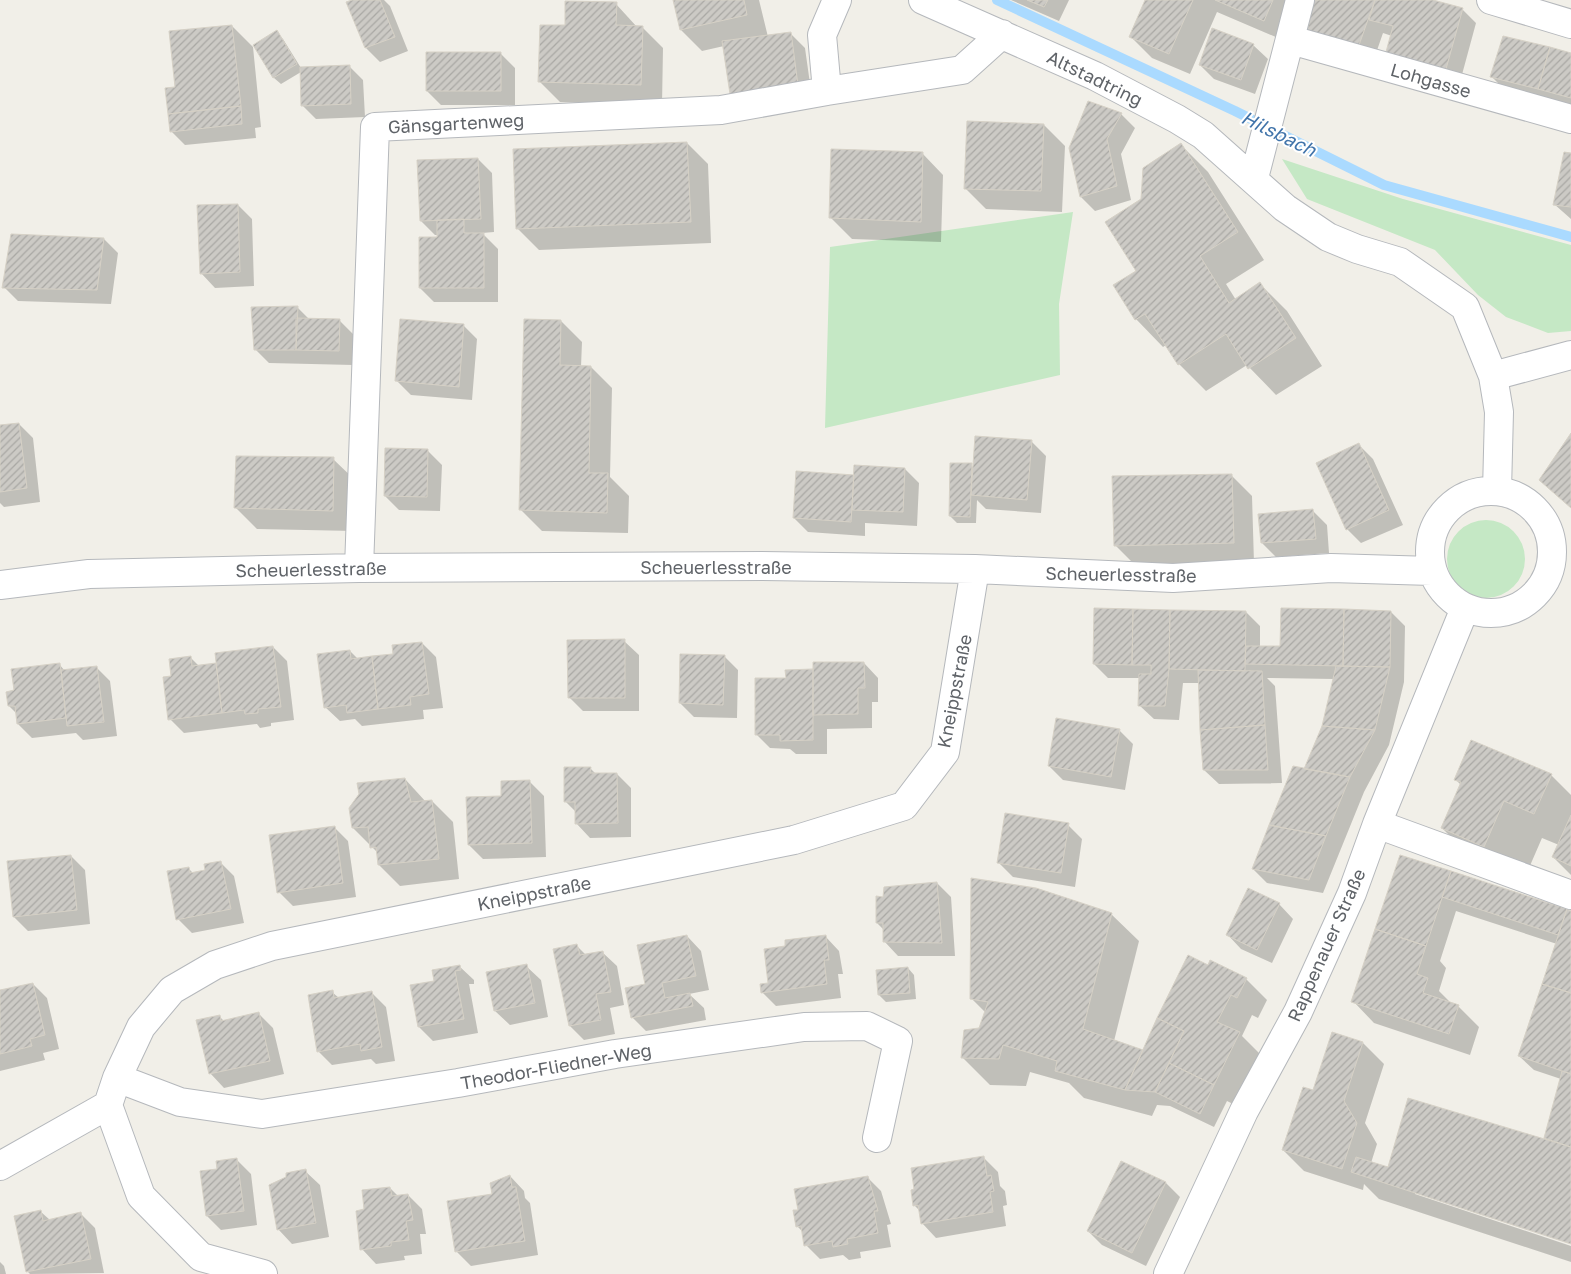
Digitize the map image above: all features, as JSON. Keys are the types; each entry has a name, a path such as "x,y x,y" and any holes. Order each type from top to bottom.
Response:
{"street":[{"path":"827,91 822,36 837,0"},
{"name":"Altstadtring","path":"923,0 1095,76 1177,119 1203,135 1286,208 1328,237 1357,249 1400,262 1465,307 1493,376 1499,412 1497,492"},
{"path":"1254,178 1262,140 1274,105 1300,0"},
{"path":"1491,0 1571,24"},
{"name":"Gänsgartenweg","path":"359,568 375,127 722,110 962,70 1002,34"},
{"name":"Lohgasse","path":"1291,40 1571,118"},
{"path":"1493,376 1571,355"},
{"path":"1480,491 1515,495 1534,507 1543,518 1562,563 1530,600 1511,611 1485,614 1465,608 1448,596 1432,571 1430,548 1434,527 1442,514 1458,500 1480,491"},
{"name":"Scheuerlesstraße","path":"0,585 89,574 359,568 762,566 975,569 1174,578 1331,568 1432,571"},
{"name":"Kneippstraße","path":"108,1105 117,1078 141,1027 172,990 215,965 272,946 794,840 904,806 945,752 975,569"},
{"name":"Rappenauer Straße","path":"1168,1274 1244,1111 1298,1012 1352,893 1377,824 1465,608"},
{"path":"1377,824 1571,895"},
{"name":"Theodor-Fliedner-Weg","path":"117,1078 180,1102 262,1114 458,1083 615,1054 804,1028 867,1026 898,1041 877,1138"},
{"path":"0,1166 108,1105 141,1196 201,1257 263,1274"}],"green space":[{"path":"1282,159 1403,199 1571,245 1571,331 1548,333 1506,317 1478,295 1435,250 1307,199"},
{"path":"1073,212 1059,304 1060,375 825,428 830,247"},
{"path":"1486,520 1501,523 1514,531 1522,544 1525,559 1522,574 1514,587 1501,595 1486,598 1471,595 1458,587 1450,574 1447,559 1450,544 1458,531 1471,523"}],"building":[{"path":"352,0 380,0 395,37 365,48 346,2"},
{"path":"673,0 744,0 747,15 680,30"},
{"path":"1027,0 1048,0 1044,7"},
{"path":"1145,0 1193,0 1169,54 1129,37"},
{"path":"1215,0 1273,0 1264,21"},
{"path":"1314,0 1375,0 1359,45 1307,32"},
{"path":"1375,0 1433,0 1463,8 1446,69 1386,52 1393,26 1369,20"},
{"path":"565,1 617,2 616,25 643,26 641,85 538,82 540,25 565,25"},
{"path":"232,25 241,106 168,114 165,88 175,87 169,31"},
{"path":"1212,28 1254,44 1241,80 1199,65"},
{"path":"277,30 297,64 273,78 253,45"},
{"path":"791,32 798,85 730,94 722,41"},
{"path":"1503,36 1550,47 1538,89 1490,77"},
{"path":"1550,47 1571,53 1571,98 1538,89"},
{"path":"426,52 501,52 501,91 426,91"},
{"path":"350,65 351,104 301,106 300,67"},
{"path":"1088,101 1122,113 1107,139 1117,186 1080,197 1069,148"},
{"path":"241,106 242,124 170,132 168,114"},
{"path":"967,121 1044,124 1041,191 964,189"},
{"path":"687,142 691,222 516,229 513,149"},
{"path":"1181,143 1238,232 1200,256 1229,303 1260,282 1296,338 1248,369 1226,334 1178,365 1145,314 1135,320 1113,285 1136,271 1105,222 1141,199 1143,168"},
{"path":"831,149 923,152 921,222 829,218"},
{"path":"1564,152 1571,153 1571,207 1553,205"},
{"path":"478,158 481,219 420,221 417,160"},
{"path":"238,204 240,272 200,274 197,205"},
{"path":"464,219 464,233 484,233 484,288 419,288 419,237 437,237 437,220"},
{"path":"11,234 104,238 97,290 2,288"},
{"path":"298,306 296,350 254,350 251,307"},
{"path":"296,318 340,319 339,351 296,350"},
{"path":"400,319 464,324 459,387 395,381"},
{"path":"524,319 561,320 560,365 591,366 589,473 608,473 607,513 519,510"},
{"path":"19,423 27,488 0,492 0,425"},
{"path":"1571,433 1571,508 1539,480"},
{"path":"975,436 1032,440 1027,500 971,495"},
{"path":"1359,443 1389,510 1346,530 1316,463"},
{"path":"385,448 428,449 427,497 384,496"},
{"path":"236,456 334,457 333,511 234,508"},
{"path":"950,463 972,463 970,517 949,516"},
{"path":"854,465 905,468 903,512 852,510"},
{"path":"796,471 854,475 851,522 793,518"},
{"path":"1232,474 1234,543 1114,546 1112,476"},
{"path":"1313,509 1316,539 1261,543 1258,514"},
{"path":"1094,608 1133,609 1132,665 1093,664"},
{"path":"1281,608 1344,609 1343,666 1245,664 1246,646 1280,646"},
{"path":"1133,609 1170,610 1169,669 1165,706 1138,706 1139,674 1151,674 1151,665 1132,665"},
{"path":"1344,609 1391,611 1390,667 1343,666"},
{"path":"1170,610 1246,611 1245,671 1169,669"},
{"path":"625,639 625,698 568,698 567,640"},
{"path":"422,642 429,694 410,697 411,705 378,709 372,656 393,654 392,645"},
{"path":"273,646 281,707 258,709 258,713 245,714 244,710 222,713 215,653"},
{"path":"350,650 351,659 372,656 378,709 347,713 346,705 324,708 317,654"},
{"path":"680,654 725,655 723,705 679,703"},
{"path":"191,656 192,666 216,663 222,713 168,720 163,677 171,676 169,659"},
{"path":"813,662 864,662 865,688 858,688 858,714 813,715"},
{"path":"60,663 66,718 17,724 15,706 8,706 6,692 14,690 11,669"},
{"path":"97,666 104,722 67,726 61,670"},
{"path":"1336,666 1390,667 1375,730 1322,726"},
{"path":"813,669 813,740 780,741 780,735 755,735 755,678 786,678 785,670"},
{"path":"1198,670 1262,671 1265,725 1200,730"},
{"path":"1056,718 1120,729 1111,777 1048,766"},
{"path":"1265,725 1268,770 1203,770 1200,730"},
{"path":"1322,726 1375,730 1350,777 1304,769"},
{"path":"1471,740 1552,774 1534,814 1504,801 1484,847 1441,828 1461,782 1454,780"},
{"path":"1293,766 1350,777 1326,836 1269,825"},
{"path":"564,767 591,767 590,773 617,773 618,823 575,824 575,802 564,802"},
{"path":"405,778 411,802 432,800 439,859 378,865 376,847 370,848 368,827 352,828 349,808 359,794 357,783"},
{"path":"530,780 532,843 468,845 466,797 501,796 501,781"},
{"path":"1005,813 1069,823 1061,873 997,863"},
{"path":"1571,815 1571,866 1552,857"},
{"path":"1269,825 1326,836 1309,880 1252,869"},
{"path":"335,826 343,883 277,893 269,835"},
{"path":"71,855 77,910 13,917 7,861"},
{"path":"1400,855 1451,871 1426,946 1375,929"},
{"path":"221,861 231,909 176,920 167,871 189,867 190,873 205,870 204,864"},
{"path":"1451,871 1567,909 1558,935 1442,897"},
{"path":"971,878 1036,888 1112,913 1083,1029 1143,1050 1125,1090 1055,1071 1057,1061 1003,1045 999,1059 961,1058 964,1030 979,1028 988,1002 970,999"},
{"path":"937,882 942,943 883,942 883,923 876,923 876,896 883,897 884,887"},
{"path":"1248,888 1280,903 1257,950 1226,935"},
{"path":"1567,909 1571,911 1571,993 1542,984"},
{"path":"1375,929 1426,946 1417,974 1428,978 1423,993 1459,1005 1449,1034 1351,1002"},
{"path":"687,935 696,976 662,983 665,998 690,993 693,1006 631,1018 625,988 645,984 637,945"},
{"path":"826,935 829,960 824,960 827,984 761,993 760,984 768,983 764,949 785,946 785,940"},
{"path":"577,944 580,955 603,951 611,992 596,994 601,1020 569,1026 553,949"},
{"path":"1188,955 1208,965 1210,960 1247,978 1237,998 1231,995 1217,1022 1240,1032 1214,1085 1169,1063 1184,1031 1157,1018"},
{"path":"527,964 535,1003 494,1011 486,972"},
{"path":"460,965 461,970 455,971 464,1019 418,1027 410,985 434,981 432,970"},
{"path":"908,967 910,993 878,995 876,970"},
{"path":"33,983 45,1035 30,1039 32,1046 0,1054 0,990"},
{"path":"1542,984 1571,993 1571,1074 1518,1056"},
{"path":"333,990 334,998 372,991 382,1047 361,1051 360,1044 317,1052 308,995"},
{"path":"259,1012 270,1061 209,1074 196,1020 220,1015 221,1021"},
{"path":"1157,1018 1184,1031 1155,1092 1125,1090"},
{"path":"1332,1032 1363,1042 1344,1101 1357,1123 1342,1169 1282,1150 1303,1087 1313,1090"},
{"path":"1169,1063 1214,1085 1200,1114 1155,1092"},
{"path":"1562,1071 1571,1074 1571,1147 1544,1138"},
{"path":"1408,1098 1571,1147 1571,1244 1351,1172 1356,1157 1388,1167"},
{"path":"984,1156 987,1176 991,1175 994,1191 990,1192 993,1212 921,1224 918,1205 913,1206 911,1190 914,1189 911,1168"},
{"path":"237,1158 244,1211 206,1216 200,1171 217,1169 216,1161"},
{"path":"1121,1161 1166,1182 1132,1253 1087,1231"},
{"path":"306,1169 316,1223 277,1230 269,1185 286,1177 286,1173"},
{"path":"510,1175 512,1187 516,1187 525,1241 455,1252 447,1201 492,1194 490,1183"},
{"path":"868,1176 878,1211 874,1211 878,1233 847,1239 848,1244 833,1247 832,1241 804,1246 801,1226 796,1227 793,1210 798,1210 794,1189"},
{"path":"390,1187 392,1196 408,1194 413,1220 406,1221 409,1240 391,1242 391,1246 360,1250 356,1211 364,1209 362,1190"},
{"path":"41,1210 43,1221 81,1212 91,1259 26,1272 14,1216"}],"waterway":[{"name":"Hilsbach","path":"997,0 1235,111 1384,185 1571,237"}]}
